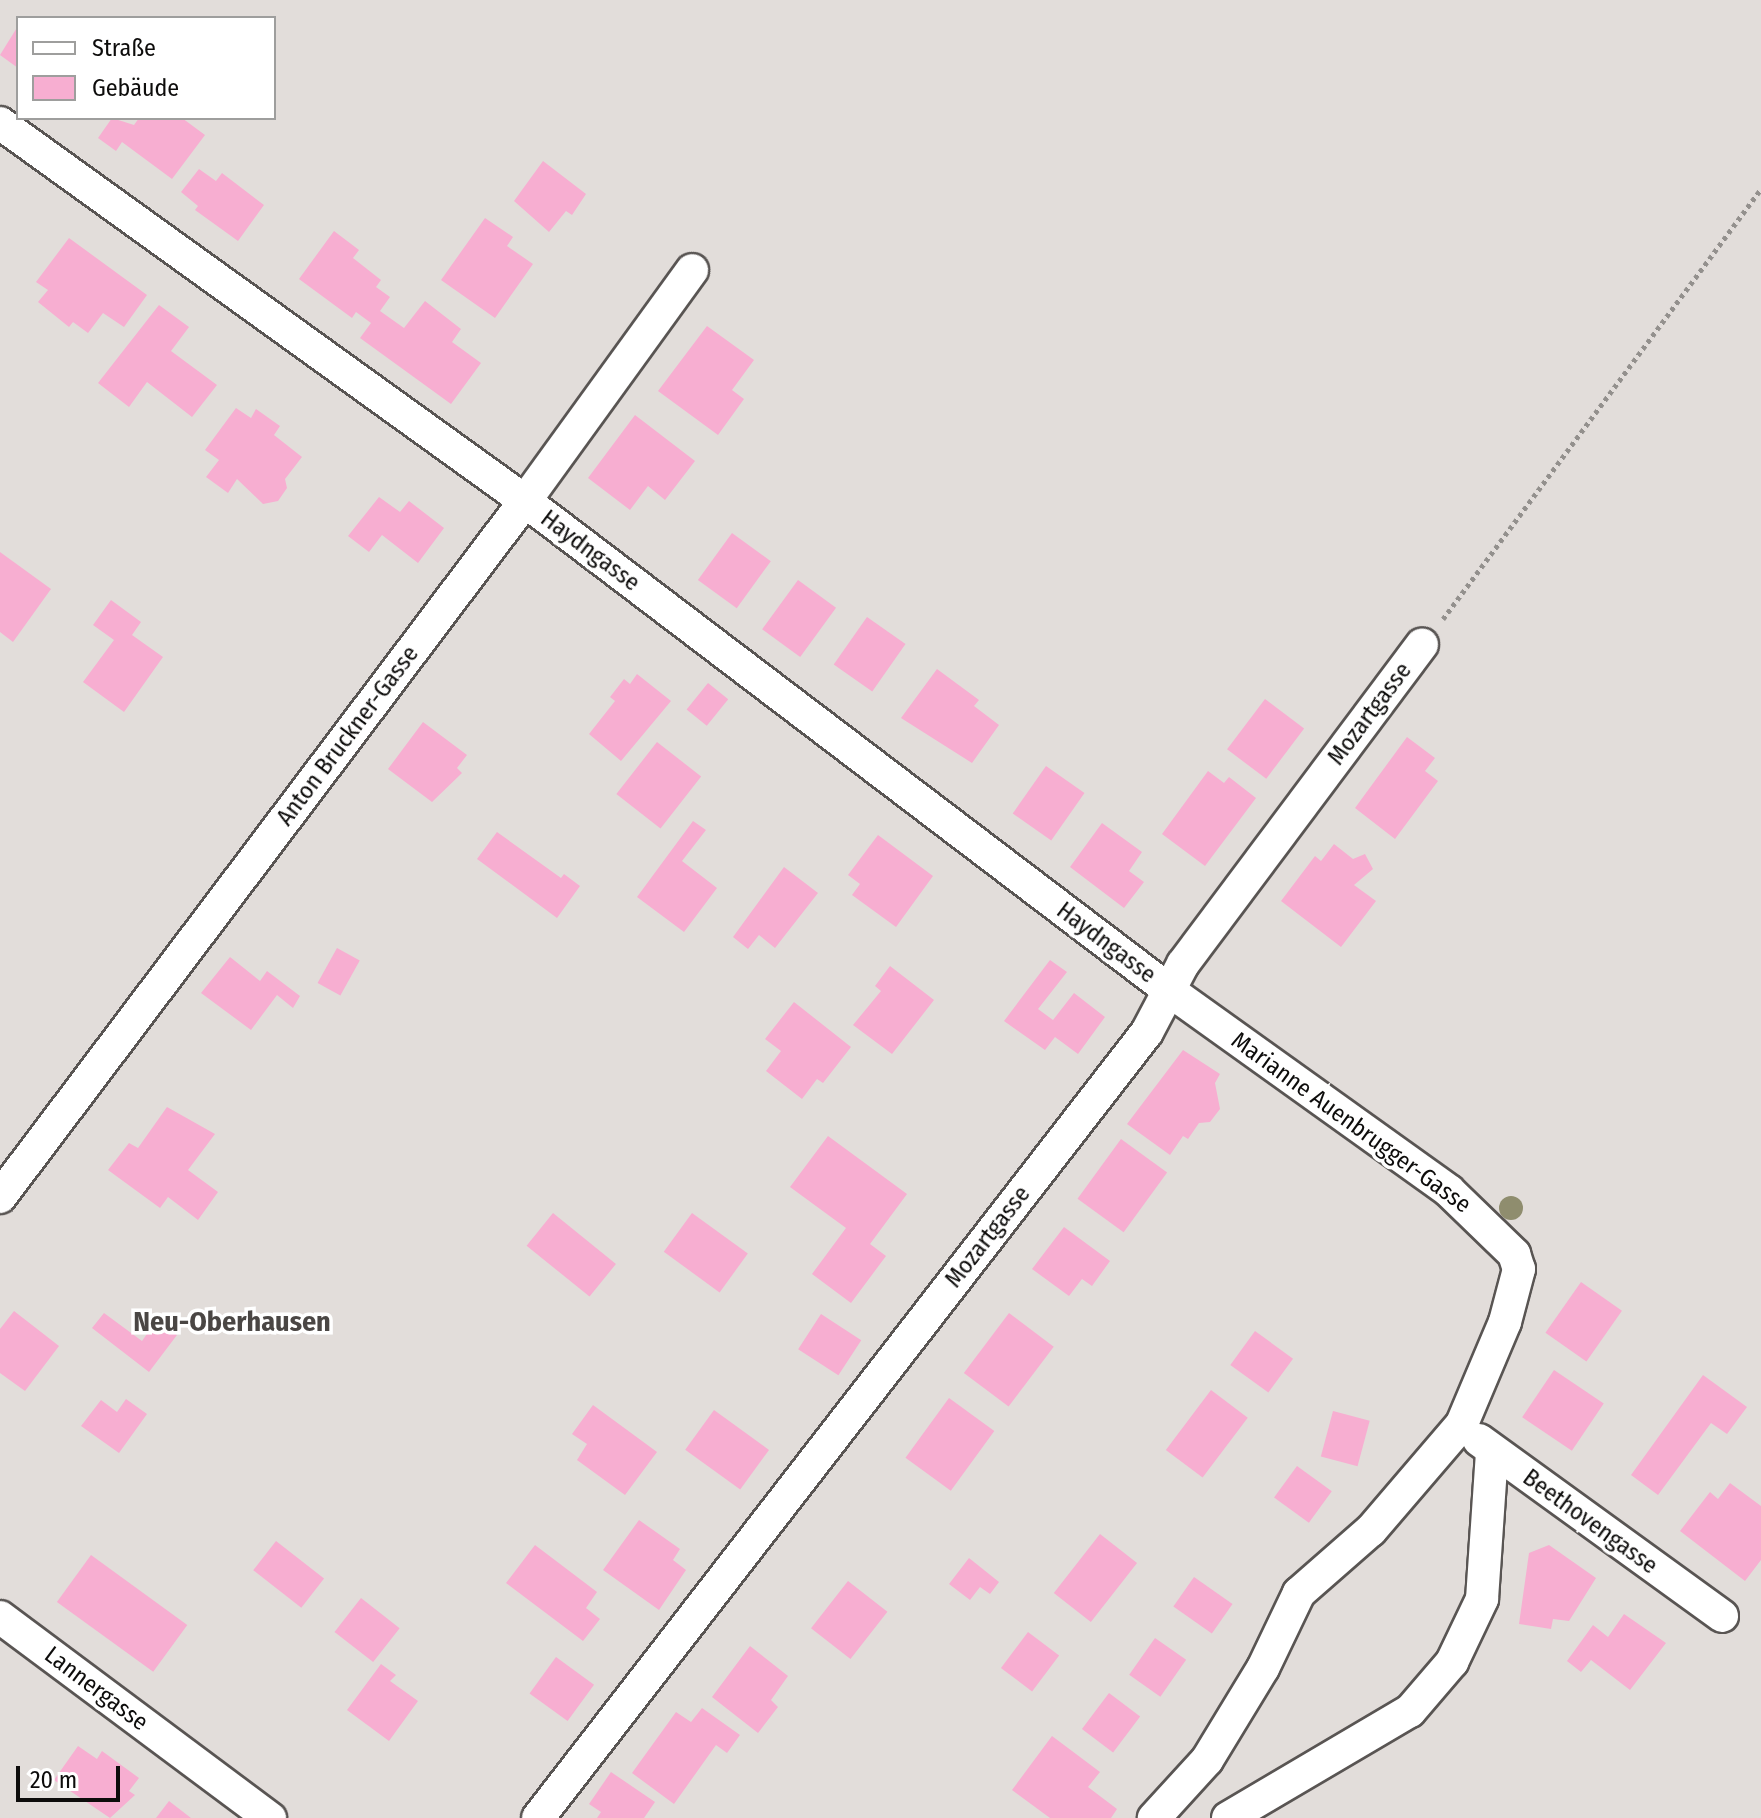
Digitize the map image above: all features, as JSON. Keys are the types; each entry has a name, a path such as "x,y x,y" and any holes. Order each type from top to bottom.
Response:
{"street":[{"name":"Haydngasse","path":"0,123 525,501 1170,991"},
{"name":"Anton Bruckner-Gasse","path":"0,1197 525,501 692,270"},
{"name":"Mozartgasse","path":"538,1818 1137,1045 1183,964 1422,644"},
{"name":"Marianne Auenbrugger-Gasse","path":"1154,1818 1207,1760 1263,1668 1299,1593 1371,1530 1462,1424 1505,1322 1519,1269 1514,1254 1449,1191 1170,991"},
{"name":"Beethovengasse","path":"1462,1424 1492,1452 1722,1616"},
{"path":"1228,1818 1410,1711 1452,1662 1482,1599 1492,1452"},
{"name":"Lannergasse","path":"0,1617 270,1818"}],"path":[{"path":"1422,644 1761,189"}],"building":[{"path":"16,29 16,67 0,55"},
{"path":"111,120 134,125 138,120 185,120 205,135 172,179 122,142 116,151 98,138"},
{"path":"543,161 586,194 572,215 566,211 549,232 514,201"},
{"path":"199,169 216,181 222,173 264,205 238,241 195,210 198,206 181,192"},
{"path":"485,218 513,237 507,246 533,264 495,318 441,280"},
{"path":"334,231 359,250 353,258 381,280 376,287 390,297 380,311 404,328 425,301 461,329 452,342 481,363 451,404 360,338 371,323 356,312 352,318 299,279"},
{"path":"69,238 147,295 124,327 103,313 88,333 73,322 69,327 38,302 48,290 36,282"},
{"path":"159,305 189,327 171,351 217,385 192,417 147,382 129,407 98,383"},
{"path":"707,326 754,360 732,390 744,399 718,435 658,391"},
{"path":"236,408 251,418 256,409 280,426 274,435 302,457 285,479 287,488 278,501 263,504 237,479 228,493 206,477 219,460 205,450"},
{"path":"635,415 695,461 665,500 648,486 630,510 588,478"},
{"path":"379,497 400,512 409,501 444,528 418,563 382,535 369,552 348,536"},
{"path":"732,533 771,561 737,608 698,580"},
{"path":"0,552 51,589 13,642 0,632"},
{"path":"798,580 836,608 800,657 762,629"},
{"path":"111,600 141,622 132,635 163,657 124,712 83,682 114,640 93,625"},
{"path":"867,617 906,644 872,691 834,665"},
{"path":"937,669 979,700 974,706 999,725 972,763 901,718"},
{"path":"637,674 671,701 621,761 589,734 615,701 610,697 624,679 630,684"},
{"path":"708,683 728,699 707,726 687,709"},
{"path":"1265,699 1304,728 1266,779 1227,749"},
{"path":"423,722 467,755 457,768 462,773 432,802 388,769"},
{"path":"1407,737 1435,758 1425,771 1438,781 1395,839 1355,808"},
{"path":"657,742 701,776 660,828 616,794"},
{"path":"1046,766 1085,793 1051,840 1013,814"},
{"path":"1208,771 1224,783 1229,777 1256,798 1205,866 1162,834"},
{"path":"693,821 706,830 682,861 717,888 684,932 637,897"},
{"path":"1102,823 1142,852 1129,871 1144,882 1124,908 1070,867"},
{"path":"497,832 561,878 564,874 580,886 557,918 477,859"},
{"path":"878,835 933,876 896,927 852,895 860,884 848,875"},
{"path":"1334,844 1353,859 1365,854 1373,869 1354,885 1376,901 1341,947 1281,901 1315,856 1321,861"},
{"path":"784,867 818,893 775,948 759,935 748,949 733,937"},
{"path":"337,948 360,961 340,996 318,983"},
{"path":"230,957 260,981 267,971 300,996 293,1008 277,995 251,1030 201,993"},
{"path":"1050,960 1067,972 1038,1009 1053,1020 1074,993 1105,1017 1078,1054 1055,1037 1045,1050 1004,1021"},
{"path":"890,966 934,1000 892,1054 853,1025 881,991 875,986"},
{"path":"794,1002 851,1047 823,1083 817,1079 802,1099 766,1071 781,1051 765,1039"},
{"path":"1183,1050 1220,1074 1215,1083 1220,1109 1210,1122 1199,1123 1188,1139 1183,1136 1170,1155 1127,1124"},
{"path":"167,1107 215,1134 188,1170 218,1192 198,1220 168,1197 160,1208 108,1170 129,1143 138,1148"},
{"path":"828,1136 907,1194 870,1244 886,1256 851,1303 812,1274 846,1228 790,1187"},
{"path":"1121,1139 1167,1173 1124,1232 1078,1199"},
{"path":"553,1213 616,1264 590,1297 527,1246"},
{"path":"692,1213 748,1254 720,1292 664,1252"},
{"path":"1064,1227 1110,1261 1092,1286 1082,1279 1069,1296 1032,1269"},
{"path":"1581,1282 1622,1311 1586,1361 1545,1333"},
{"path":"14,1311 59,1346 25,1391 0,1373 0,1329"},
{"path":"104,1313 142,1341 156,1321 177,1335 149,1372 92,1328"},
{"path":"1009,1313 1054,1347 1009,1407 964,1373"},
{"path":"821,1314 861,1340 838,1375 798,1349"},
{"path":"1255,1331 1293,1359 1268,1393 1230,1365"},
{"path":"1554,1370 1604,1404 1572,1451 1522,1417"},
{"path":"1703,1375 1747,1407 1727,1434 1711,1423 1658,1495 1631,1475"},
{"path":"1211,1390 1248,1418 1203,1478 1166,1450"},
{"path":"949,1398 994,1431 951,1491 906,1458"},
{"path":"126,1399 147,1414 119,1453 81,1426 101,1400 117,1412"},
{"path":"593,1405 657,1452 625,1495 577,1460 587,1444 572,1434"},
{"path":"714,1410 769,1450 740,1490 685,1450"},
{"path":"1333,1411 1370,1421 1358,1466 1321,1456"},
{"path":"1297,1466 1332,1491 1309,1523 1274,1498"},
{"path":"1730,1483 1761,1506 1761,1560 1745,1581 1680,1531 1710,1492 1718,1499"},
{"path":"639,1520 680,1549 673,1560 686,1570 659,1610 603,1570"},
{"path":"1100,1534 1137,1563 1091,1622 1054,1593"},
{"path":"276,1541 324,1579 301,1608 253,1570"},
{"path":"535,1545 597,1592 586,1608 600,1619 583,1641 506,1583"},
{"path":"1549,1545 1596,1578 1569,1621 1553,1619 1551,1629 1519,1624 1529,1553"},
{"path":"91,1555 187,1625 153,1672 57,1602"},
{"path":"969,1558 999,1582 990,1594 980,1587 970,1600 949,1584"},
{"path":"1194,1577 1233,1604 1212,1633 1173,1606"},
{"path":"848,1581 887,1612 850,1659 811,1628"},
{"path":"361,1598 400,1628 373,1662 335,1632"},
{"path":"1624,1614 1666,1643 1630,1690 1591,1660 1581,1672 1567,1661 1593,1625 1608,1637"},
{"path":"1028,1632 1059,1655 1032,1691 1001,1668"},
{"path":"1155,1638 1186,1660 1160,1697 1129,1675"},
{"path":"750,1646 788,1676 771,1700 778,1707 758,1733 712,1697"},
{"path":"556,1657 594,1685 568,1721 530,1693"},
{"path":"381,1664 396,1675 390,1681 418,1701 389,1741 347,1710"},
{"path":"1109,1693 1140,1716 1113,1752 1082,1729"},
{"path":"702,1708 740,1735 727,1753 716,1745 674,1804 632,1773 676,1712 691,1722"},
{"path":"1052,1736 1100,1772 1088,1787 1117,1809 1111,1818 1050,1818 1012,1790"},
{"path":"78,1746 97,1759 102,1751 139,1778 129,1791 135,1795 110,1818 54,1780"},
{"path":"611,1772 655,1802 644,1818 597,1818 601,1812 589,1804"},
{"path":"169,1801 191,1818 156,1818"}],"district":[{"name":"Neu-Oberhausen","path":"232,1322"}]}
